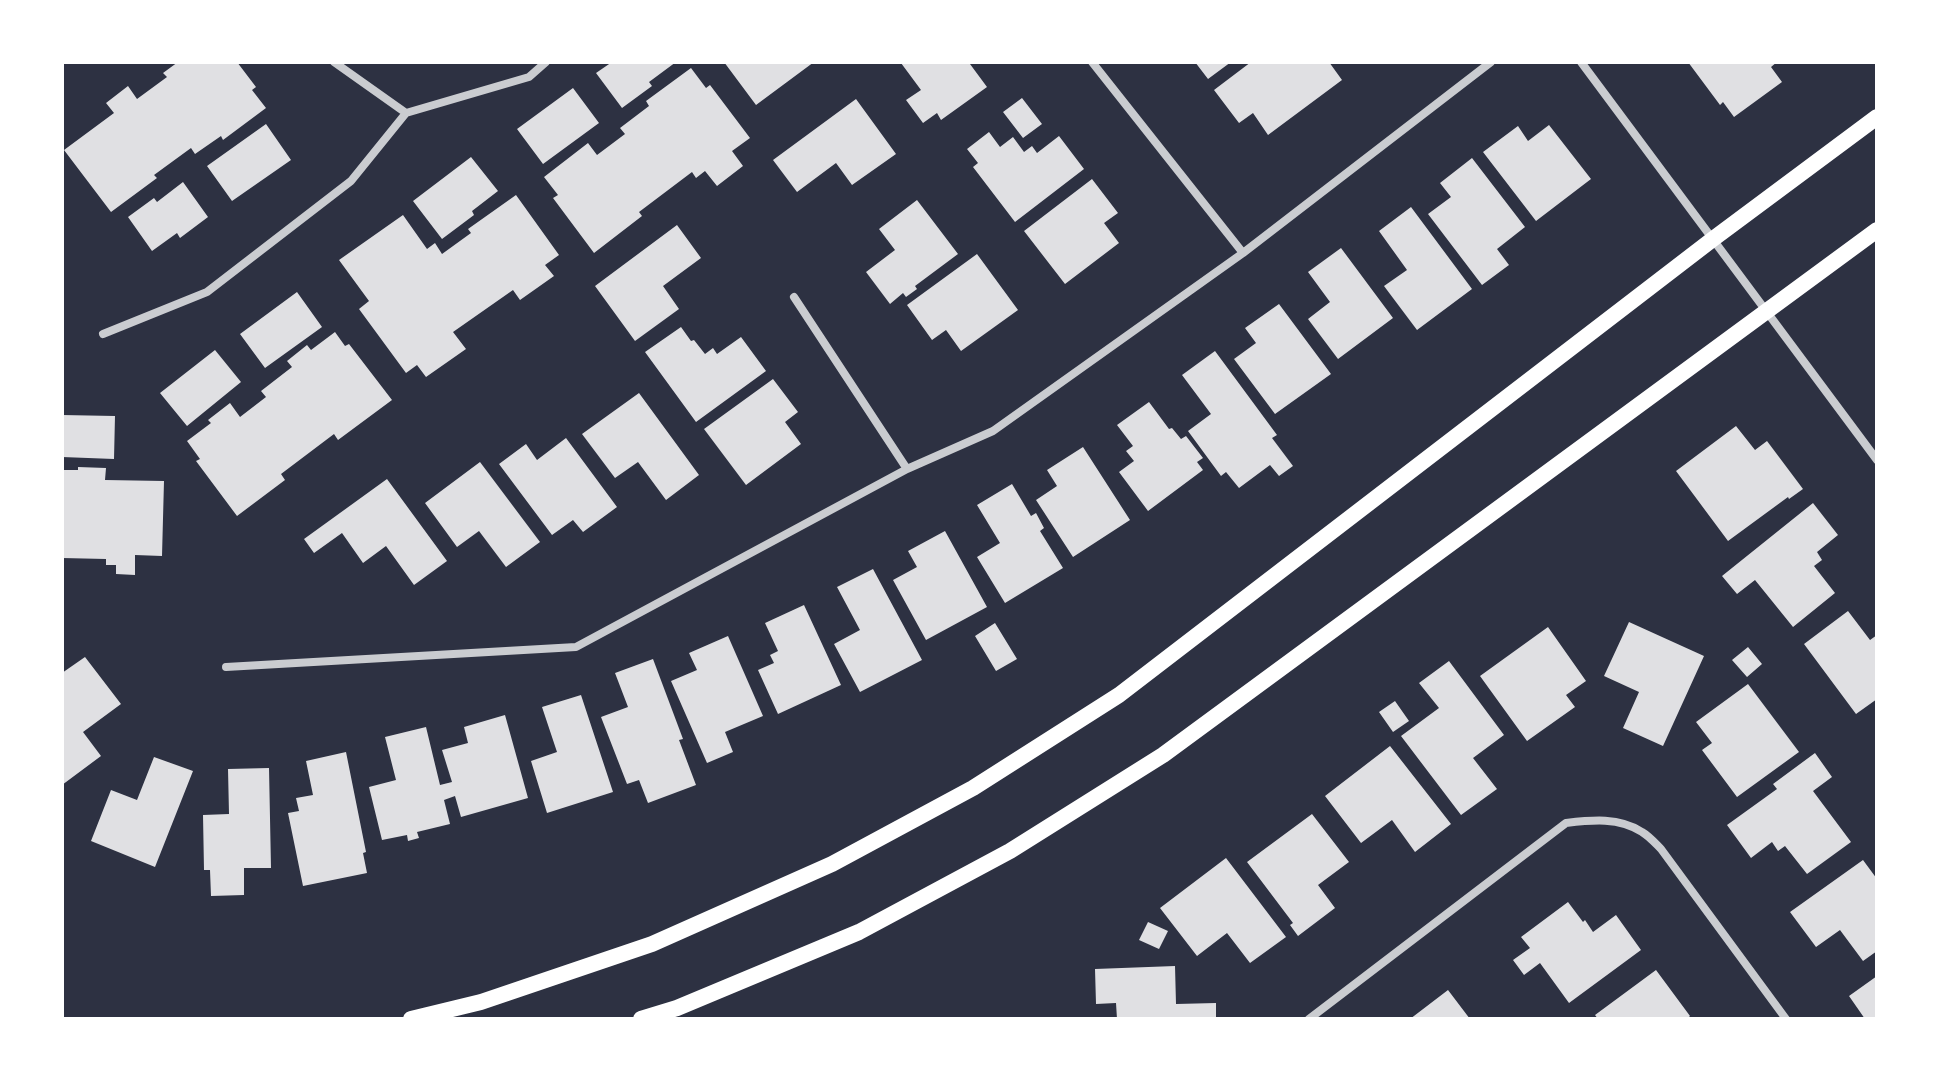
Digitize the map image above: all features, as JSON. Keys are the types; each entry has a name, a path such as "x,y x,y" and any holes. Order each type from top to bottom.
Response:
{"main road":[{"path":"411,1019 481,1002 652,944 832,864 973,788 1119,695 1713,239 1877,117"},
{"path":"641,1019 677,1008 859,932 1023,843 1163,755 1877,230"}],"street":[{"path":"334,62 406,113"},
{"path":"103,334 207,292 351,181 406,113 529,77 546,62"},
{"path":"1092,62 1243,253"},
{"path":"226,667 576,647 907,469 993,431 1243,253 1491,62"},
{"path":"1581,62 1877,460"},
{"path":"794,297 907,469"},
{"path":"1309,1019 1566,823 1596,820 1620,822 1642,831 1661,849 1786,1019"}],"building":[{"path":"178,62 237,62 256,87 252,90 266,108 223,140 221,136 195,154 191,148 111,212 64,150 114,113 106,103 128,86 137,99 167,77 163,73"},
{"path":"612,62 676,62 649,82 652,86 622,108 596,73"},
{"path":"724,62 814,62 756,105"},
{"path":"903,62 973,62 970,64 987,87 941,120 937,113 923,123 906,100 921,90"},
{"path":"1195,62 1231,62 1208,79"},
{"path":"1251,62 1329,62 1342,80 1268,135 1253,113 1239,123 1214,90"},
{"path":"1688,62 1777,62 1771,67 1782,82 1734,117 1723,102 1720,105"},
{"path":"691,68 706,88 710,85 750,138 732,151 743,166 717,186 705,171 696,178 692,172 639,212 642,216 594,253 553,198 558,195 544,177 588,143 597,155 625,134 620,128 649,106 646,101"},
{"path":"573,88 599,123 543,164 517,129"},
{"path":"1022,98 1042,124 1023,138 1003,112"},
{"path":"856,99 896,154 852,185 836,163 797,192 773,160"},
{"path":"266,124 291,160 232,201 207,166"},
{"path":"1549,125 1591,179 1536,221 1483,152 1518,126 1528,141"},
{"path":"989,132 1000,147 1013,137 1024,152 1032,146 1037,153 1059,136 1084,169 1015,222 973,167 978,163 967,149"},
{"path":"471,157 498,191 472,211 474,215 442,239 413,201"},
{"path":"1472,158 1525,227 1497,249 1509,265 1482,285 1428,214 1451,197 1440,183"},
{"path":"1092,179 1118,213 1104,223 1119,243 1065,284 1024,231"},
{"path":"183,182 208,217 180,238 177,233 152,251 128,217 154,198 157,202"},
{"path":"516,195 559,255 545,265 554,276 520,300 513,290 453,332 466,349 426,377 417,365 406,373 359,309 369,301 339,260 403,215 427,249 435,243 442,254 471,233 468,229"},
{"path":"917,200 958,254 915,286 917,289 906,297 903,293 890,304 866,272 895,250 879,229"},
{"path":"1411,207 1472,289 1417,330 1384,286 1407,270 1379,231"},
{"path":"677,225 701,258 663,286 679,309 635,341 595,286"},
{"path":"1341,248 1393,318 1338,359 1308,319 1330,302 1308,272"},
{"path":"977,254 1018,310 961,351 946,330 932,340 907,305"},
{"path":"297,292 322,327 265,368 240,334"},
{"path":"1279,304 1331,374 1275,414 1234,359 1256,343 1245,328"},
{"path":"681,327 705,354 713,348 717,354 741,337 766,371 696,422 645,352"},
{"path":"335,332 345,346 349,344 392,400 338,440 334,434 281,474 285,480 237,516 196,461 200,459 187,441 211,423 208,420 230,403 240,417 266,397 261,391 292,367 287,361 307,345 311,350"},
{"path":"215,350 241,382 187,426 160,393"},
{"path":"1215,351 1277,435 1272,438 1293,466 1279,476 1270,465 1239,488 1226,472 1221,476 1188,431 1211,414 1182,375"},
{"path":"773,379 798,412 785,422 801,444 746,485 704,429"},
{"path":"639,393 699,475 666,500 638,462 615,478 582,434"},
{"path":"1149,402 1169,429 1172,428 1181,439 1186,436 1203,458 1197,462 1203,470 1148,511 1119,472 1134,461 1126,451 1133,446 1117,425"},
{"path":"62,415 115,416 114,459 62,457"},
{"path":"1736,426 1755,450 1767,441 1803,489 1728,541 1676,471"},
{"path":"566,438 617,507 583,532 573,520 552,535 499,464 526,444 537,460"},
{"path":"1083,447 1130,520 1073,557 1036,500 1057,486 1047,470"},
{"path":"480,462 540,542 506,567 479,531 457,547 425,503"},
{"path":"78,467 106,468 105,480 164,481 162,556 135,555 135,575 116,574 116,565 106,565 106,559 62,558 62,470 78,470"},
{"path":"387,479 447,561 414,585 386,546 363,563 342,533 314,553 304,539"},
{"path":"1012,484 1031,516 1036,513 1044,528 1040,531 1063,568 1005,603 977,557 1000,543 977,505"},
{"path":"1813,503 1838,535 1817,552 1822,560 1814,566 1835,593 1793,627 1755,580 1737,594 1722,576"},
{"path":"945,531 987,607 926,640 893,580 917,567 908,551"},
{"path":"873,569 922,660 860,692 834,644 860,630 837,587"},
{"path":"804,605 841,685 778,714 758,670 774,663 770,655 778,651 765,623"},
{"path":"1848,611 1870,640 1877,635 1877,699 1856,714 1804,644"},
{"path":"1629,622 1704,656 1663,746 1623,728 1639,692 1604,676"},
{"path":"995,623 1017,659 996,671 975,636"},
{"path":"1548,627 1586,681 1566,695 1575,707 1527,741 1480,676"},
{"path":"728,636 763,716 725,732 733,752 707,763 671,681 697,670 689,653"},
{"path":"1748,647 1762,664 1747,677 1732,660"},
{"path":"85,657 121,704 83,732 101,756 62,785 62,673"},
{"path":"653,659 683,739 679,740 696,785 648,803 639,780 627,784 601,717 628,707 615,673"},
{"path":"1449,661 1504,735 1473,758 1497,789 1461,815 1401,736 1439,708 1419,683"},
{"path":"1748,684 1799,752 1737,797 1702,750 1712,743 1696,722"},
{"path":"581,695 613,792 547,813 531,761 557,752 542,707"},
{"path":"1395,701 1409,721 1393,732 1379,712"},
{"path":"505,715 528,798 461,817 455,796 444,800 450,824 417,832 419,838 408,841 407,835 382,840 369,787 396,780 385,737 426,727 440,785 452,782 442,750 468,743 464,727"},
{"path":"1390,746 1451,824 1415,852 1392,820 1361,843 1325,796"},
{"path":"346,752 366,852 363,853 367,873 303,886 288,813 299,811 296,798 313,795 306,761"},
{"path":"1815,753 1832,777 1813,791 1851,842 1807,874 1785,846 1778,851 1772,842 1751,858 1727,825 1777,789 1773,784"},
{"path":"154,757 193,771 155,867 91,841 111,790 137,800"},
{"path":"269,768 271,868 244,868 244,895 211,896 210,870 204,870 203,815 229,814 228,769"},
{"path":"1312,814 1349,862 1318,885 1335,908 1298,936 1290,925 1293,923 1247,862"},
{"path":"1226,858 1286,937 1250,963 1227,933 1197,956 1160,908"},
{"path":"1863,860 1877,879 1877,951 1863,961 1840,930 1816,947 1790,912"},
{"path":"1568,902 1593,932 1616,915 1641,950 1569,1003 1540,963 1524,975 1513,960 1530,948 1521,937"},
{"path":"1148,922 1168,931 1159,949 1139,940"},
{"path":"1175,966 1176,1004 1216,1003 1216,1019 1117,1019 1116,1003 1096,1004 1095,969"},
{"path":"1656,970 1690,1016 1687,1019 1598,1019 1595,1015"},
{"path":"1877,976 1877,1019 1865,1019 1849,996"},
{"path":"1448,990 1470,1019 1410,1019"}]}
